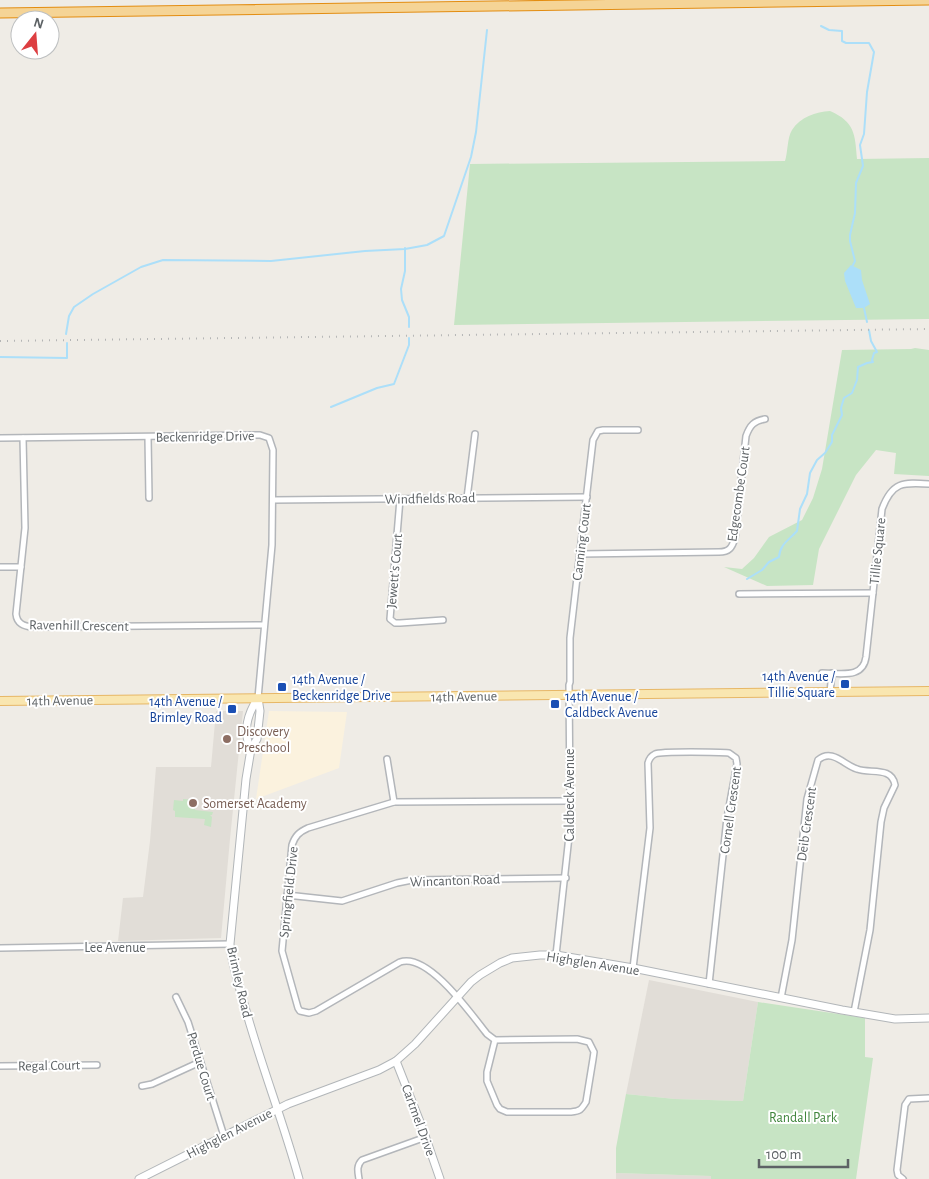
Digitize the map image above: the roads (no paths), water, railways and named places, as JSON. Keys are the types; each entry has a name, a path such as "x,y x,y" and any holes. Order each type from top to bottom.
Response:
{"highway":[{"path":"60,12 929,0"}],"main road":[{"name":"14th Avenue","path":"0,701 929,691"}],"street":[{"name":"Edgecombe Court","path":"580,554 726,552 730,549 735,538 746,436 749,427 756,421 765,420"},
{"name":"Canning Court","path":"569,695 570,638 595,435 598,431 603,430 638,430"},
{"path":"467,498 475,434"},
{"name":"Beckenridge Drive","path":"0,438 265,436 271,442 273,450 272,545 258,698"},
{"path":"148,437 149,498"},
{"name":"Ravenhill Crescent","path":"23,438 25,528 16,619 25,626 264,624"},
{"name":"Tillie Square","path":"822,673 857,672 863,668 866,656 883,505 897,486 902,484 929,484"},
{"name":"Windfields Road","path":"273,500 587,497"},
{"name":"Jewett's Court","path":"400,499 390,619 400,623 442,620"},
{"path":"0,567 21,567"},
{"name":"Tillie Square","path":"739,594 873,593"},
{"path":"830,692 832,673"},
{"name":"Caldbeck Avenue","path":"556,955 566,878 571,818 569,695"},
{"name":"Brimley Road","path":"251,748 246,739 248,720 250,711 258,698"},
{"name":"Brimley Road","path":"258,698 260,711 258,739 251,748 246,784 230,944 232,961 250,1026 299,1179"},
{"name":"Cornell Crescent","path":"633,968 650,828 649,758 655,754 666,753 729,753 736,758 737,764 727,818 710,984"},
{"name":"Deib Crescent","path":"781,998 792,940 807,799 818,760 826,756 834,756 858,770 878,771 888,774 895,785 884,808 880,822 870,930 854,1012"},
{"path":"387,759 394,802"},
{"name":"Springfield Drive","path":"457,998 424,966 410,960 404,960 316,1011 309,1013 300,1011 282,951 292,845 295,837 301,831 394,802 570,800"},
{"name":"Wincanton Road","path":"287,895 342,901 397,882 412,880 566,878"},
{"name":"Lee Avenue","path":"0,948 230,944"},
{"name":"Highglen Avenue","path":"141,1178 278,1109 379,1070 396,1060 415,1044 480,975 512,958 556,955 633,968 895,1019 929,1018"},
{"name":"Perdue Court","path":"176,997 188,1022 224,1136"},
{"path":"457,998 487,1034 495,1040 577,1039 589,1042 594,1052 586,1102 582,1109 571,1112 507,1112 500,1109 486,1077 495,1040"},
{"name":"Cartmel Drive","path":"396,1060 440,1179"},
{"path":"142,1086 152,1084 200,1062"},
{"name":"Regal Court","path":"0,1066 97,1065"},
{"path":"903,1179 898,1175 897,1170 905,1106 909,1099 929,1098"},
{"path":"359,1179 357,1171 362,1160 426,1137"}],"water":[{"path":"851,265 861,270 862,280 870,304 864,308 856,308 845,281 844,273"}],"waterway":[{"path":"821,26 829,30 842,31 842,41 846,43 869,43 874,52 867,92 864,134 860,145 863,166 856,183 855,213 850,235 855,261 853,265"},
{"path":"66,334 69,316 74,307 141,267 163,260 271,261 365,251 405,249 427,245 444,236 471,157 476,132 487,30"},
{"path":"405,248 405,271 401,289 402,300 409,317 409,327"},
{"path":"864,308 867,322"},
{"path":"747,579 762,570 769,562 779,557 783,545 797,531 800,509 807,494 810,473 817,460 825,453 832,442 832,435 842,415 841,408 844,398 852,393 857,380 858,367 873,362 874,353 877,352 871,341 869,330"},
{"path":"331,407 377,388 394,384 409,345 409,338"},
{"path":"0,357 67,358 67,343"}],"railway":[{"path":"0,341 929,329"}],"place":[{"name":"14th Avenue / Tillie Square","path":"845,684"},
{"name":"14th Avenue / Beckenridge Drive","path":"282,687"},
{"name":"14th Avenue / Caldbeck Avenue","path":"555,704"},
{"name":"14th Avenue / Brimley Road","path":"232,709"},
{"name":"Discovery Preschool","path":"227,739"},
{"name":"Somerset Academy","path":"193,803"}],"park label":[{"name":"Randall Park","path":"803,1117"}]}
